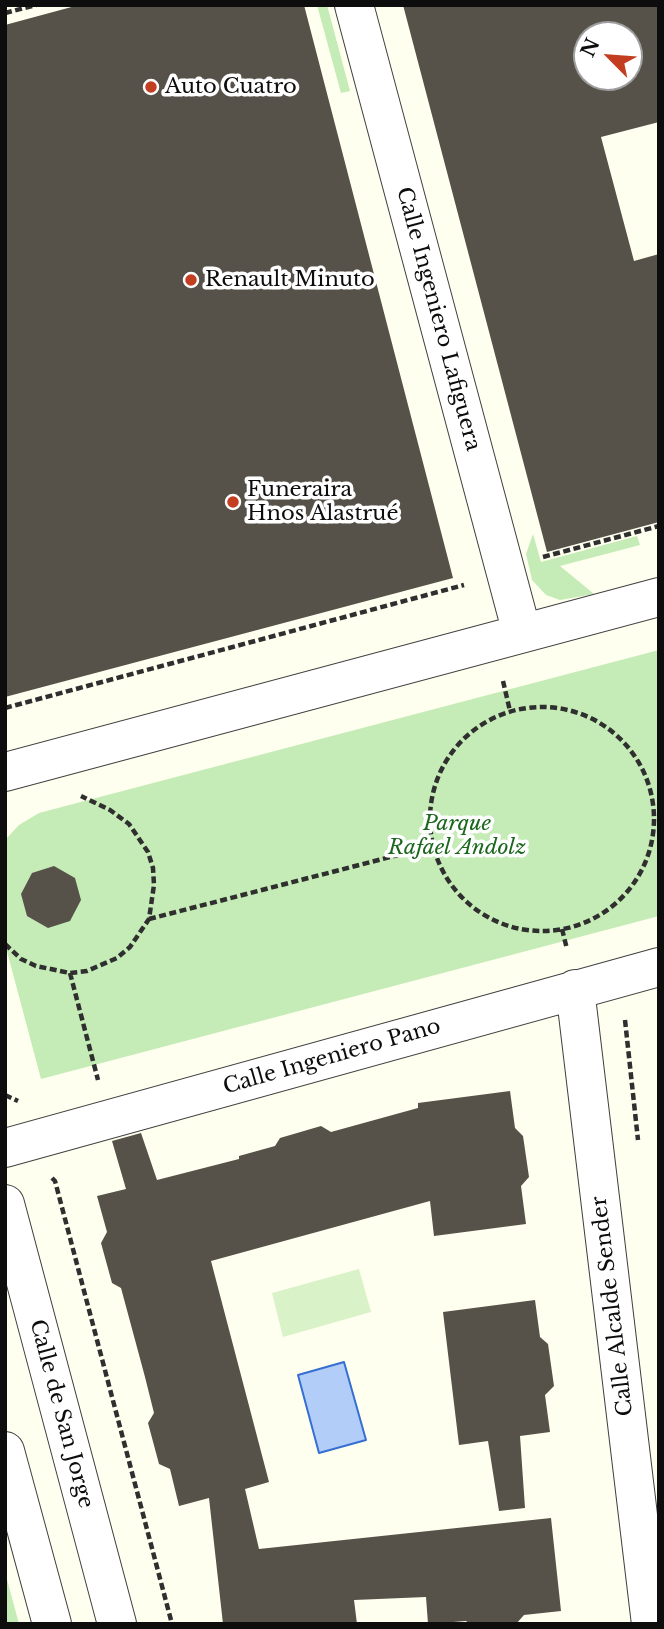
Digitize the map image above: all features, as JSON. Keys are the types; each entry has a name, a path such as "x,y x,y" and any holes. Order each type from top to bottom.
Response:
{"street":[{"name":"Calle Ingeniero Lafiguera","path":"354,5 522,633"},
{"path":"5,772 659,597"},
{"name":"Calle Ingeniero Pano","path":"5,1148 572,974 659,967"},
{"name":"Calle Alcalde Sender","path":"572,974 651,1624"},
{"name":"Calle de San Jorge","path":"5,1204 117,1624"},
{"path":"5,1451 52,1624"}],"path":[{"path":"5,13 36,5"},
{"path":"542,557 659,526"},
{"path":"5,708 464,586 461,573"},
{"path":"502,678 510,711"},
{"path":"554,707 595,720 613,732 635,757 649,787 653,830 645,862 634,882 620,899 603,913 562,929 519,929 479,912 462,898 448,881 433,846 430,807 443,765 455,747 471,732 510,711 554,707"},
{"path":"5,944 21,959 36,967 70,973 95,968 117,958 130,947 149,919 154,885 153,868 144,844 129,824 110,810 78,795"},
{"path":"149,919 433,846"},
{"path":"562,929 572,974"},
{"path":"70,973 98,1082"},
{"path":"625,1019 639,1145"},
{"path":"47,1174 55,1181 172,1624"}],"green space":[{"path":"317,5 327,5 350,91 341,93"},
{"path":"533,534 541,562 637,536 640,545 560,566 594,594 560,600 546,595 532,580 526,554"},
{"name":"Parque Rafael Andolz","path":"659,650 659,916 41,1079 5,944 5,840 19,825 39,813"},
{"path":"359,1269 371,1312 283,1337 272,1293"},
{"path":"5,1572 19,1624 5,1624"}],"water":[{"path":"344,1362 366,1440 319,1453 298,1375"}],"building":[{"path":"79,5 304,5 453,578 5,697 5,25"},
{"path":"403,5 659,5 659,122 601,137 634,261 659,254 659,522 547,552"},
{"path":"54,866 75,878 81,900 70,921 48,928 27,916 21,894 32,873"},
{"path":"510,1091 515,1128 523,1136 529,1177 521,1186 526,1224 434,1236 430,1201 211,1261 269,1482 245,1489 259,1549 551,1518 561,1611 524,1615 516,1624 470,1624 466,1621 428,1624 426,1597 354,1600 357,1624 223,1624 209,1498 179,1506 170,1469 159,1464 148,1423 154,1413 145,1377 121,1288 112,1283 101,1243 107,1232 97,1196 126,1189 112,1141 141,1133 157,1180 239,1159 239,1156 275,1146 280,1138 321,1126 331,1132 418,1108 418,1103"},
{"path":"535,1300 540,1337 548,1344 554,1386 545,1395 550,1432 520,1436 525,1508 499,1511 488,1441 459,1445 443,1312"}],"place":[{"name":"Auto Cuatro","path":"151,87"},
{"name":"Renault Minuto","path":"191,280"},
{"name":"Funeraira Hnos Alastrué","path":"233,502"}]}
